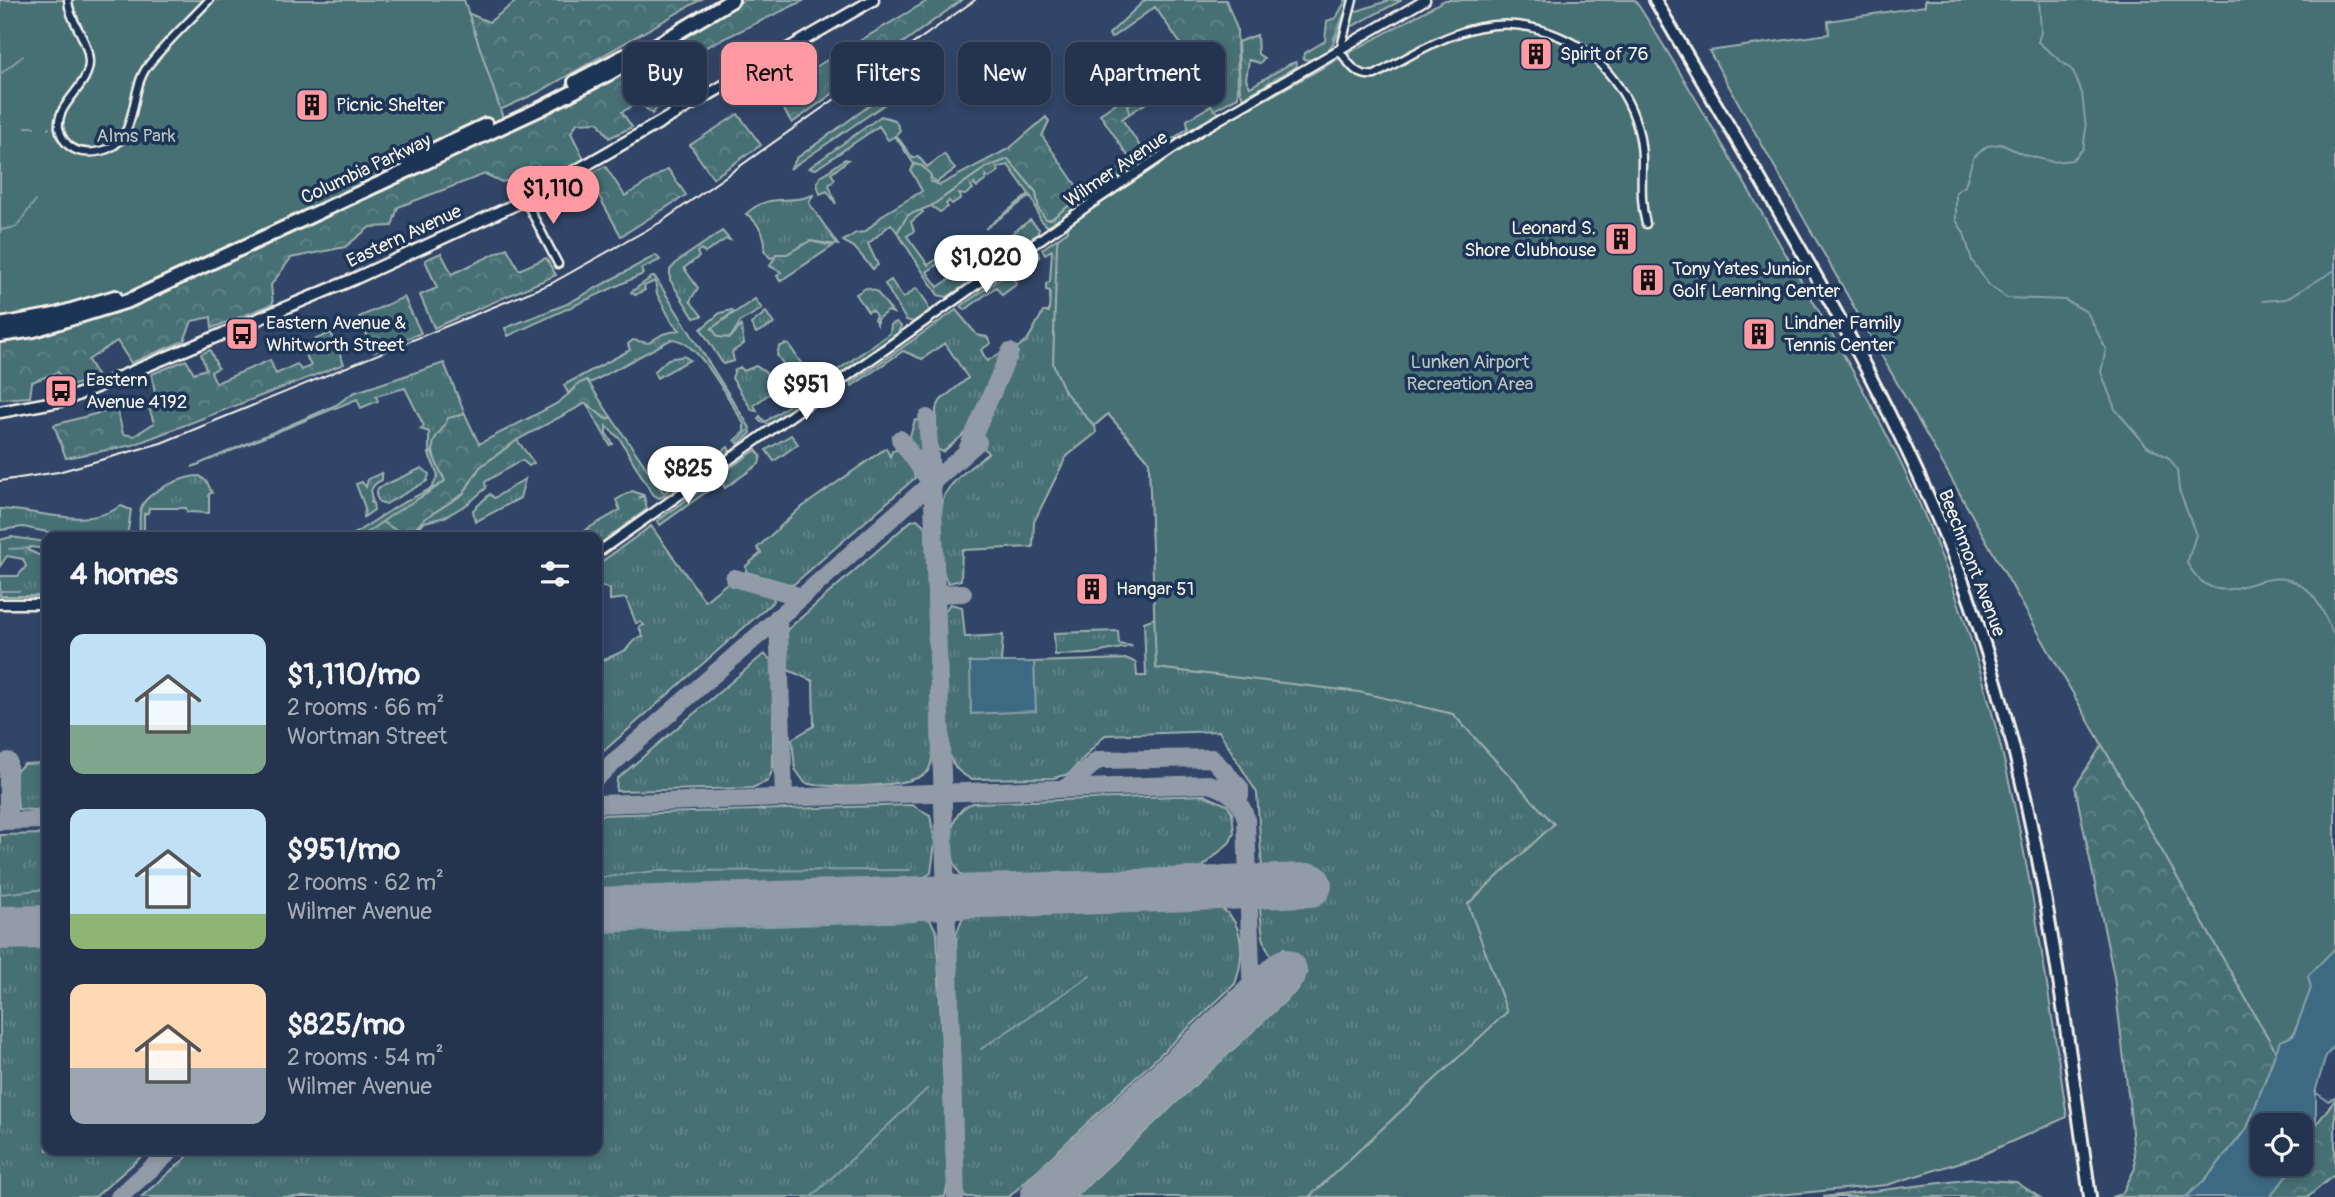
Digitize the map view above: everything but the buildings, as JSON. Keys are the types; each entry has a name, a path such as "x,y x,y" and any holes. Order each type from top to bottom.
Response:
{"highway":[{"name":"Columbia Parkway","path":"0,325 55,315 124,294 523,108 629,52 717,0"},
{"name":"Columbia Parkway","path":"0,335 34,330 128,301 542,108 608,74 732,0"},
{"name":"Beechmont Avenue","path":"1655,1 1858,353 1900,434 1953,555 2002,700 2027,796 2048,908 2090,1197"}],"main road":[{"name":"Eastern Avenue","path":"0,412 65,400 354,279 525,200 873,0"}],"street":[{"path":"68,0 89,60 86,75 63,109 59,129 64,141 73,148 91,153 107,149 125,134 134,92 142,75 209,0"},
{"path":"1353,0 1340,51 1354,71 1365,76 1375,75 1451,33 1480,25 1525,25 1555,34 1577,45 1608,72 1623,93 1634,118 1641,144 1641,206 1646,224"},
{"name":"Wilmer Avenue","path":"602,549 1093,202 1199,131 1426,0"},
{"path":"525,200 558,264"},
{"path":"0,604 42,604"}],"green space":[{"name":"Alms Park","path":"0,0 464,0 503,118 124,294 77,309 0,325"},
{"path":"518,0 700,0 537,93 393,159 458,9 489,22"},
{"path":"744,0 805,0 707,47 707,42 672,42"},
{"path":"929,0 962,0 904,42 858,42"},
{"path":"1145,0 1226,0 1237,29 1238,97 1225,104 1225,42 1179,42 1155,7 1111,38 1109,34"},
{"path":"1346,0 1350,0 1345,17 1330,48 1313,59 1303,59 1305,53 1325,41 1327,21 1336,18"},
{"path":"1390,0 1402,0 1349,28 1354,12"},
{"name":"Lunken Airport Recreation Area","path":"1445,0 1635,0 1844,355 1920,504 1962,613 1984,683 2003,754 2033,898 2067,1117 1977,1157 1887,1185 1756,1197 1309,1197 1507,1012 1468,904 1554,824 1453,714 1359,692 1156,668 1149,461 1108,414 1094,426 1065,392 1053,364 1057,244 1058,238 1068,231 1068,225 1187,143"},
{"path":"1925,0 2335,0 2335,952 2280,1059 1709,51 1829,34 1828,21 1925,6"},
{"path":"1257,35 1258,54 1264,58 1260,63 1249,60 1246,79 1250,87 1290,64 1296,62 1297,66 1243,98 1240,91 1238,42"},
{"path":"831,58 831,95 817,105 817,66"},
{"path":"623,70 623,105 634,105 622,112 632,127 609,138 598,122 577,123 571,133 584,159 537,184 523,176 502,182 485,174 398,207 392,226 370,227 345,247 291,258 271,285 273,304 212,328 211,317 192,321 184,341 131,363 117,341 88,360 98,377 68,387 58,372 32,382 30,397 0,399 0,343 47,333 127,309 591,89"},
{"path":"642,105 659,105 652,114"},
{"path":"781,105 817,105 792,123"},
{"path":"870,105 884,105 790,169 797,158"},
{"path":"1113,105 1128,105 1129,114 1122,119 1144,152 1143,160 1139,163 1136,159 1132,162 1100,114"},
{"path":"1127,105 1143,105 1129,114"},
{"path":"1212,105 1220,115 1179,138 1174,138 1188,128 1187,120"},
{"path":"738,114 761,145 713,178 690,145"},
{"path":"881,116 895,120 900,130 896,135 913,158 918,156 927,167 944,154 955,169 937,182 914,164 895,136 888,140 879,126 816,169 809,168"},
{"path":"1046,117 1049,121 1042,136 1083,195 1051,219 1046,219 1039,210 1036,192 1008,159 985,168 931,206 908,215 897,232 891,224 868,244 878,265 873,269 854,247 843,241 856,233 865,232 884,214 922,191 911,171 914,164 922,166 931,175 930,181 940,185 1010,148"},
{"path":"845,159 848,160 831,174 835,179 829,185 836,204 827,191 820,194 817,184 820,177"},
{"path":"1008,159 1036,192 1039,210 1051,219 1083,195 1084,201 1049,227 1041,220 1030,196 985,229 1029,194 1008,165 997,168 999,171 989,178 986,175 986,180 977,187 974,184 971,186 973,189 965,195 959,194 961,198 952,204 949,201 946,204 948,207 940,212 931,206 985,168"},
{"path":"605,166 625,196 668,169 686,195 621,236 588,176"},
{"path":"1120,169 1124,172 1123,176 1104,186 1102,180"},
{"path":"813,195 809,203 838,245 810,241 787,254 770,258 764,250 762,233 746,214 763,203"},
{"path":"920,209 923,212 911,222 914,231 907,236 928,265 960,243 962,246 927,272 938,287 977,261 984,262 989,269 947,297 938,295 897,232 908,215"},
{"path":"1030,220 1039,229 1037,235 1004,259 1003,251 991,249"},
{"path":"722,231 730,240 726,239 705,253 701,249 697,252 699,257 684,268 698,288 690,301 702,316 694,318 670,280 670,270 678,261"},
{"path":"1068,231 1634,275 1515,1197 1075,1197 1299,988 1297,984 1307,973 1284,948 1273,958 1264,941 1260,909 1269,901 1310,899 1309,870 1267,871 1262,868 1257,793 1219,731 1105,735 1069,774 1053,778 971,779 953,764 948,751 944,612 950,604 962,607 965,637 1003,635 1001,662 970,663 1035,711 1034,662 1128,659 1136,663 1137,676 1146,676 1144,622 1155,618 1149,461 1108,414 1095,425 1096,433 1066,457 1034,522 1033,547 962,550 961,580 949,583 942,568 940,526 945,494 959,477 988,453 975,436 1015,349 1027,341 1043,312 1049,312 1050,291 1046,290 1046,284 1050,281 1052,250 1045,254 1042,249"},
{"path":"810,241 833,246 780,281 777,276 781,272 770,266 776,254 787,254"},
{"path":"507,248 519,270 546,258 556,275 434,328 420,295 437,288 425,260 441,253 452,274"},
{"path":"1038,252 1040,257 1012,276 1017,284 1002,295 996,287 965,310 961,306"},
{"path":"656,255 660,260 641,269 643,274 508,336 505,328 567,304"},
{"path":"655,277 750,428 751,433 739,444 735,440 744,432 744,424 712,373 693,349 672,339 590,383 586,380 568,393 564,385 630,350 628,344 633,340 648,343 663,334 680,330 672,322 657,294 655,281 644,286 645,290 635,295 631,292"},
{"path":"891,280 903,298 917,288 929,311 913,322 906,320 885,284"},
{"path":"866,288 876,291 893,313 888,311 877,319 877,324 872,310 868,312 856,294"},
{"path":"404,297 421,333 374,352 359,317"},
{"path":"755,299 762,309 741,321 730,338 718,337 712,328"},
{"path":"956,310 977,335 987,337 991,343 981,350 987,361 999,354 1002,358 969,430 943,452 936,449 936,409 941,400 968,378 945,343 922,359 903,351 852,386 851,383"},
{"path":"733,312 712,329 730,338 741,326 744,344 732,352 734,361 723,364 701,329 720,313"},
{"path":"766,312 774,324 756,333 751,324"},
{"path":"896,322 901,326 898,333 770,424 761,422 758,419 760,416 765,422 890,333 891,325"},
{"path":"331,333 344,364 133,445 66,458 54,425 117,408 123,434 134,436 154,423 147,402 156,400 152,374 186,360 194,373 206,369 201,354 210,350 218,368 211,372 216,383 270,360 276,374 297,364 301,370 311,366 301,345"},
{"path":"789,345 807,372 790,385 786,380 791,375 777,355 779,347"},
{"path":"684,356 690,360 657,378 654,372 668,359"},
{"path":"444,363 465,414 444,428 433,451 429,453 429,432 420,429 424,426 405,388 376,396 378,401 361,408 357,399 192,467 336,405 353,393"},
{"path":"756,366 765,372 777,388 754,405 757,411 752,410 732,378 735,370 740,367 744,371"},
{"path":"587,380 611,417 606,419 586,403 517,440 480,467 463,494 424,519 412,532 399,532 382,522 445,481 435,460 433,448 436,437 448,418 465,414 479,444 556,404 575,389 576,385"},
{"path":"586,403 606,419 611,417 664,493 728,447 730,451 674,492 659,498 652,494 620,439 606,426 606,433 613,444 610,445"},
{"path":"915,420 920,421 925,429 926,453 921,457 909,439"},
{"path":"791,435 798,444 774,461 766,450"},
{"path":"517,440 534,463 529,466 522,460 485,482 486,488 469,503 445,517 425,522 416,532 412,532 424,519 463,494 480,467"},
{"path":"886,448 890,457 892,451 901,449 912,465 915,478 793,585 746,572 746,566 761,553 757,548 798,510"},
{"path":"756,450 761,456 759,464 725,488 718,476"},
{"path":"432,453 445,481 368,532 357,532 432,488 438,475 429,454"},
{"path":"422,468 429,474 427,481 386,504 379,502 376,495 378,488"},
{"path":"382,473 382,480 373,486 371,492 373,502 370,502 373,503 374,510 364,517 365,508 356,484 362,482 366,487 368,479"},
{"path":"200,476 207,482 212,493 209,494 209,513 187,512 186,508 149,508 148,513 144,514 144,532 139,532 141,508 150,496 175,482"},
{"path":"525,479 520,498 475,522 473,510 490,494 494,498"},
{"path":"713,481 716,485 660,525 657,521"},
{"path":"632,491 643,495 639,498 644,496 647,509 602,542 602,532 582,532 620,510 616,500"},
{"path":"121,506 131,510 128,532 47,532 23,527 0,530 0,509 77,518 107,513"},
{"path":"917,519 926,527 933,751 930,767 918,777 888,784 849,786 805,783 795,769 792,739 814,726 813,681 788,670 787,630 911,521"},
{"path":"382,522 399,532 368,532"},
{"path":"651,526 705,601 727,583 773,596 774,601 602,753 602,661 626,650 635,639 643,637 639,627 644,625 636,623 626,598 610,600 610,589 602,586 602,561"},
{"path":"11,537 42,541 42,548 30,547 28,550 42,557 42,596 0,596 0,576 18,576 26,566 23,559 7,556 0,566 0,540"},
{"path":"1118,631 1119,644 1133,646 1089,654 1055,655 1054,633"},
{"path":"764,654 772,661 773,669 773,768 768,781 752,788 616,791 617,779"},
{"path":"2112,729 2311,988 2293,1037 2280,1041 2253,1113 2250,1113 2247,1128 2206,1179 2186,1197 2111,1197 2122,1194 2135,1168 2130,1110 2114,977 2075,787"},
{"path":"42,763 42,811 18,809 15,772 24,764"},
{"path":"1204,795 1227,805 1232,812 1234,833 1230,842 1197,872 975,881 961,875 953,857 953,824 964,808 973,803"},
{"path":"912,805 930,815 935,843 931,873 915,883 602,894 602,815"},
{"path":"42,834 42,912 0,914 0,835"},
{"path":"1206,903 1229,914 1239,934 1241,959 1235,984 1009,1197 963,1197 956,935 962,919 969,913"},
{"path":"916,913 930,919 937,933 948,1183 945,1197 141,1197 189,1155 602,1155 602,923"},
{"path":"42,941 42,1155 143,1155 95,1197 0,1197 0,943"},
{"path":"2335,1100 2335,1174 2308,1197 2270,1197 2287,1176 2313,1176 2313,1130"},
{"path":"1974,1179 2016,1182 2039,1197 1823,1197"}],"water":[{"path":"970,662 1034,662 1036,711 971,714"},
{"path":"2335,948 2335,1045 2326,1056 2316,1089 2316,1124 2313,1130 2313,1113 2253,1113 2280,1041 2293,1036 2311,988 2308,976"},
{"path":"2250,1120 2250,1176 2287,1176 2270,1197 2186,1197 2206,1179 2247,1128"}],"waterway":[{"path":"2039,0 2041,32 2038,42 2073,71 2082,93 2086,129 2083,149 2072,160 2053,162 2022,154 2001,144 1987,146 1973,158 1965,186 1956,192 1956,220 1964,233 1972,261 1989,285 2007,298 2065,300 2087,312 2106,349 2101,372 2115,409 2147,446 2169,458 2177,470 2179,490 2196,535 2187,563 2200,580 2214,588 2228,589 2272,579 2288,580 2303,587 2314,598 2335,637"},
{"path":"1333,40 1348,5"},
{"path":"0,74 23,56"},
{"path":"26,127 34,127"},
{"path":"0,230 16,227 35,201"},
{"path":"2263,301 2286,299 2335,270"},
{"path":"737,442 749,430"},
{"path":"9,549 28,548"},
{"path":"0,591 19,591"},
{"path":"602,877 656,871 910,870"},
{"path":"0,894 42,890"},
{"path":"602,932 916,921"},
{"path":"981,1049 1090,976"},
{"path":"811,1197 927,1089"},
{"path":"2315,1092 2328,1101 2335,1098"}],"taxiway":[{"path":"967,450 1010,352"},
{"path":"927,418 933,502 956,1197"},
{"path":"900,439 931,483"},
{"path":"602,773 978,442"},
{"path":"734,578 802,597"},
{"path":"936,594 963,593"},
{"path":"778,617 784,798"},
{"path":"1066,788 1098,760 1212,758 1240,788 1240,796"},
{"path":"8,761 8,821"},
{"path":"602,804 1209,784 1232,796 1246,818 1252,1001"},
{"path":"0,821 42,820"},
{"path":"119,1197 166,1155"}],"runway":[{"path":"602,909 1310,885"},
{"path":"0,928 42,927"},
{"path":"1042,1197 1285,971"}],"railway":[{"path":"0,481 58,472 161,443 552,283 661,222 975,0"}],"place":[{"name":"Spirit of 76","path":"1536,54"},
{"name":"Picnic Shelter","path":"312,105"},
{"name":"Leonard S. Shore Clubhouse","path":"1621,239"},
{"name":"Tony Yates Junior Golf Learning Center","path":"1648,280"},
{"name":"Eastern Avenue & Whitworth Street","path":"242,334"},
{"name":"Lindner Family Tennis Center","path":"1759,334"},
{"name":"Eastern Avenue 4192","path":"61,391"},
{"name":"Hangar 51","path":"1092,589"}]}
